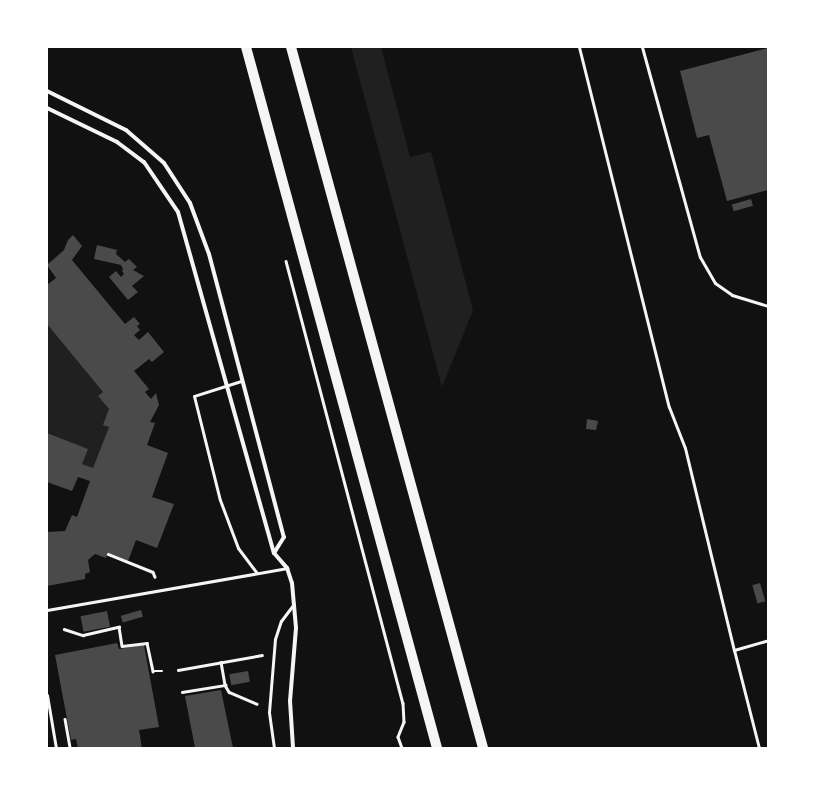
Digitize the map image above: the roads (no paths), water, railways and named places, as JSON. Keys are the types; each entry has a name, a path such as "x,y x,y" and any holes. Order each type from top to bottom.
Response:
{"main road":[{"path":"246,47 437,748"},
{"path":"291,47 482,748"}],"street":[{"path":"47,91 126,130 164,163 190,202 209,254 241,381 284,537 274,553"},
{"path":"47,108 117,142 144,162 178,212 274,553 287,568 294,604 296,628 290,701 294,747"}],"lane":[{"path":"578,47 669,407 686,448 734,650 760,748"},
{"path":"642,47 700,257 715,283 732,295 768,306"},
{"path":"241,381 194,396 225,514 238,548 257,573"},
{"path":"47,610 287,568"},
{"path":"274,748 269,712 275,639 281,621 294,604"},
{"path":"734,650 768,640"},
{"path":"47,695 56,748"}]}
